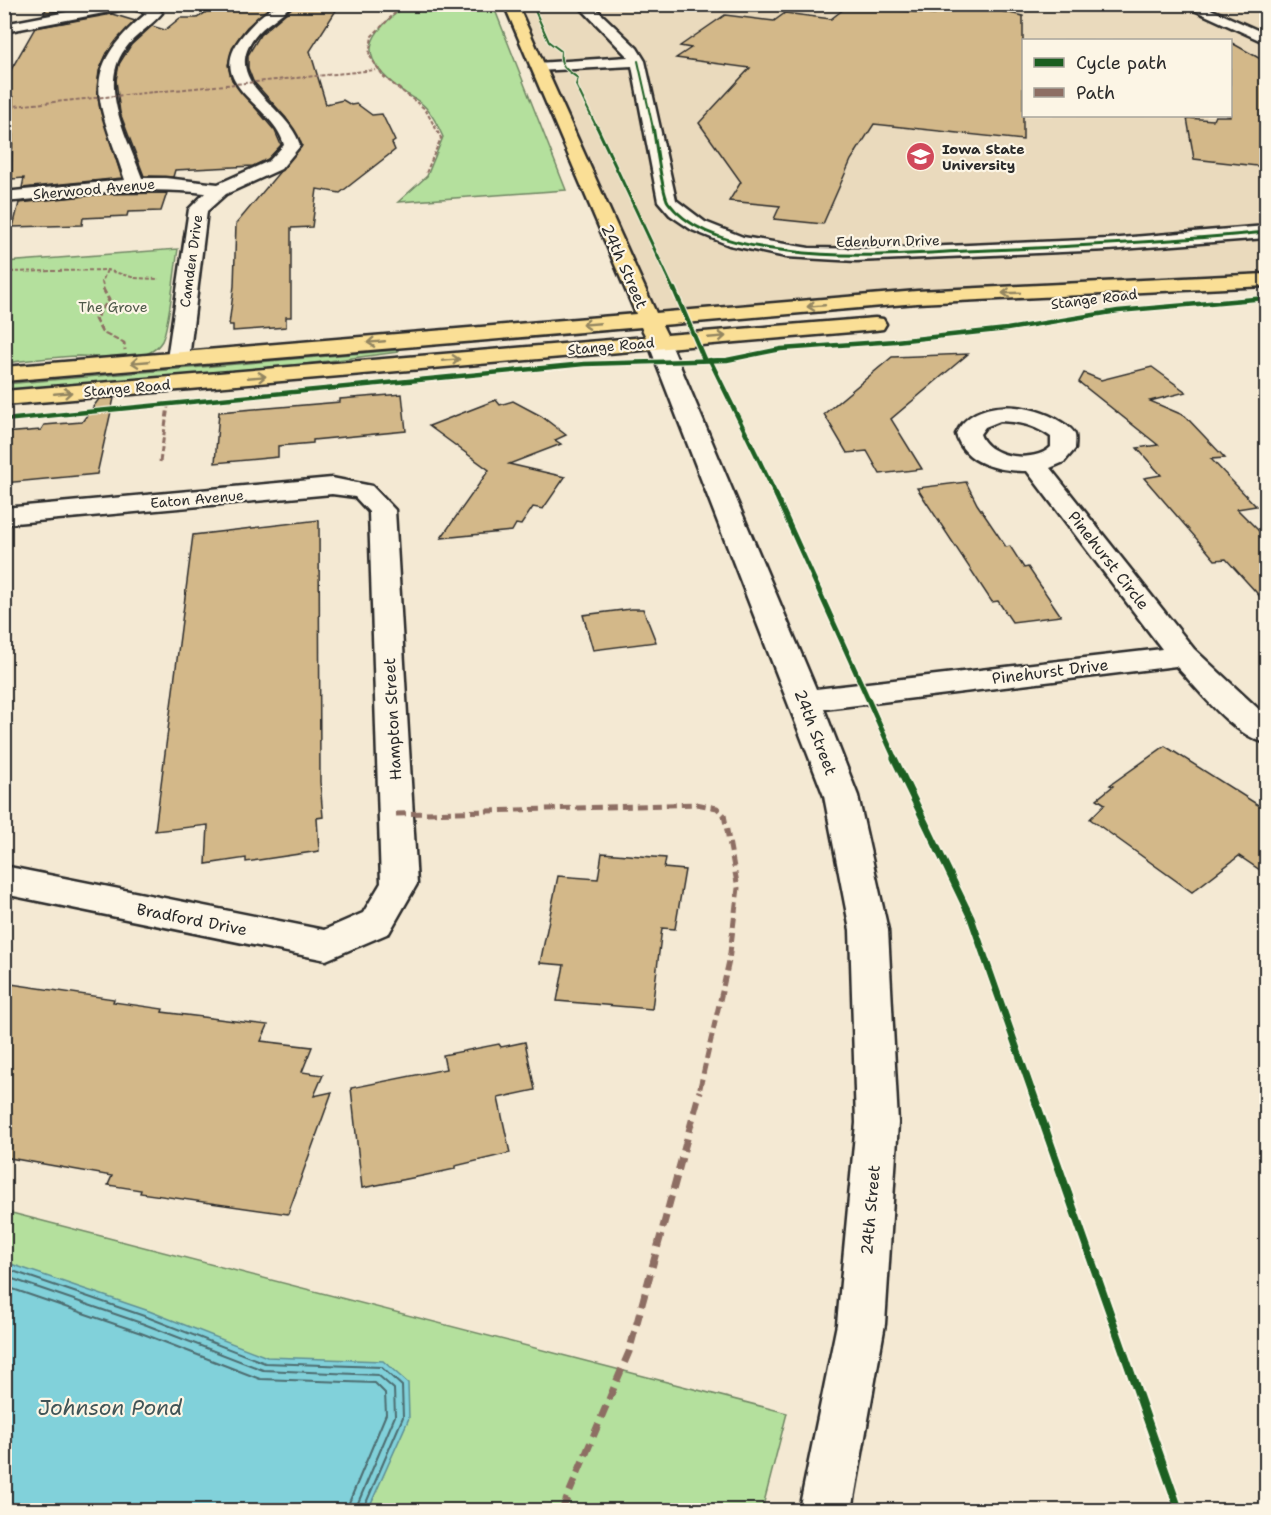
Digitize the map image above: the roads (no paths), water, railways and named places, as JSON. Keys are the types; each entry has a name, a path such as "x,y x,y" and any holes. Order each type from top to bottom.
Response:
{"main road":[{"name":"24th Street","path":"510,4 654,331"},
{"name":"Stange Road","path":"4,374 178,358 654,331 939,318 1266,280"},
{"name":"Stange Road","path":"4,398 654,331"}],"street":[{"path":"4,28 132,4 151,9 155,13 114,53 107,70 108,96 135,184"},
{"name":"Camden Drive","path":"178,358 198,209 220,190 275,165 292,146 290,131 242,84 236,63 241,45 257,24 285,4"},
{"name":"Edenburn Drive","path":"583,4 632,51 642,70 667,201 680,216 733,240 765,248 846,255 1095,247 1266,232"},
{"path":"1187,4 1266,39"},
{"path":"537,67 638,61"},
{"name":"Sherwood Avenue","path":"4,197 165,183 220,190"},
{"name":"24th Street","path":"654,331 805,701 841,796 868,930 877,1123 861,1324 831,1508"},
{"name":"Pinehurst Circle","path":"1034,464 1183,656"},
{"name":"Eaton Avenue","path":"4,516 332,486 363,491 382,510"},
{"name":"Hampton Street","path":"376,923 399,884 382,510"},
{"path":"1183,656 1243,716 1266,732"},
{"name":"Pinehurst Drive","path":"805,701 1183,656"},
{"name":"Bradford Drive","path":"4,880 326,945 376,923"}],"water":[{"name":"Johnson Pond","path":"5,1262 149,1311 267,1357 383,1361 408,1383 409,1418 368,1510 5,1510"}],"place":[{"name":"Iowa State University","path":"921,157"}],"park label":[{"name":"The Grove","path":"113,307"}]}
